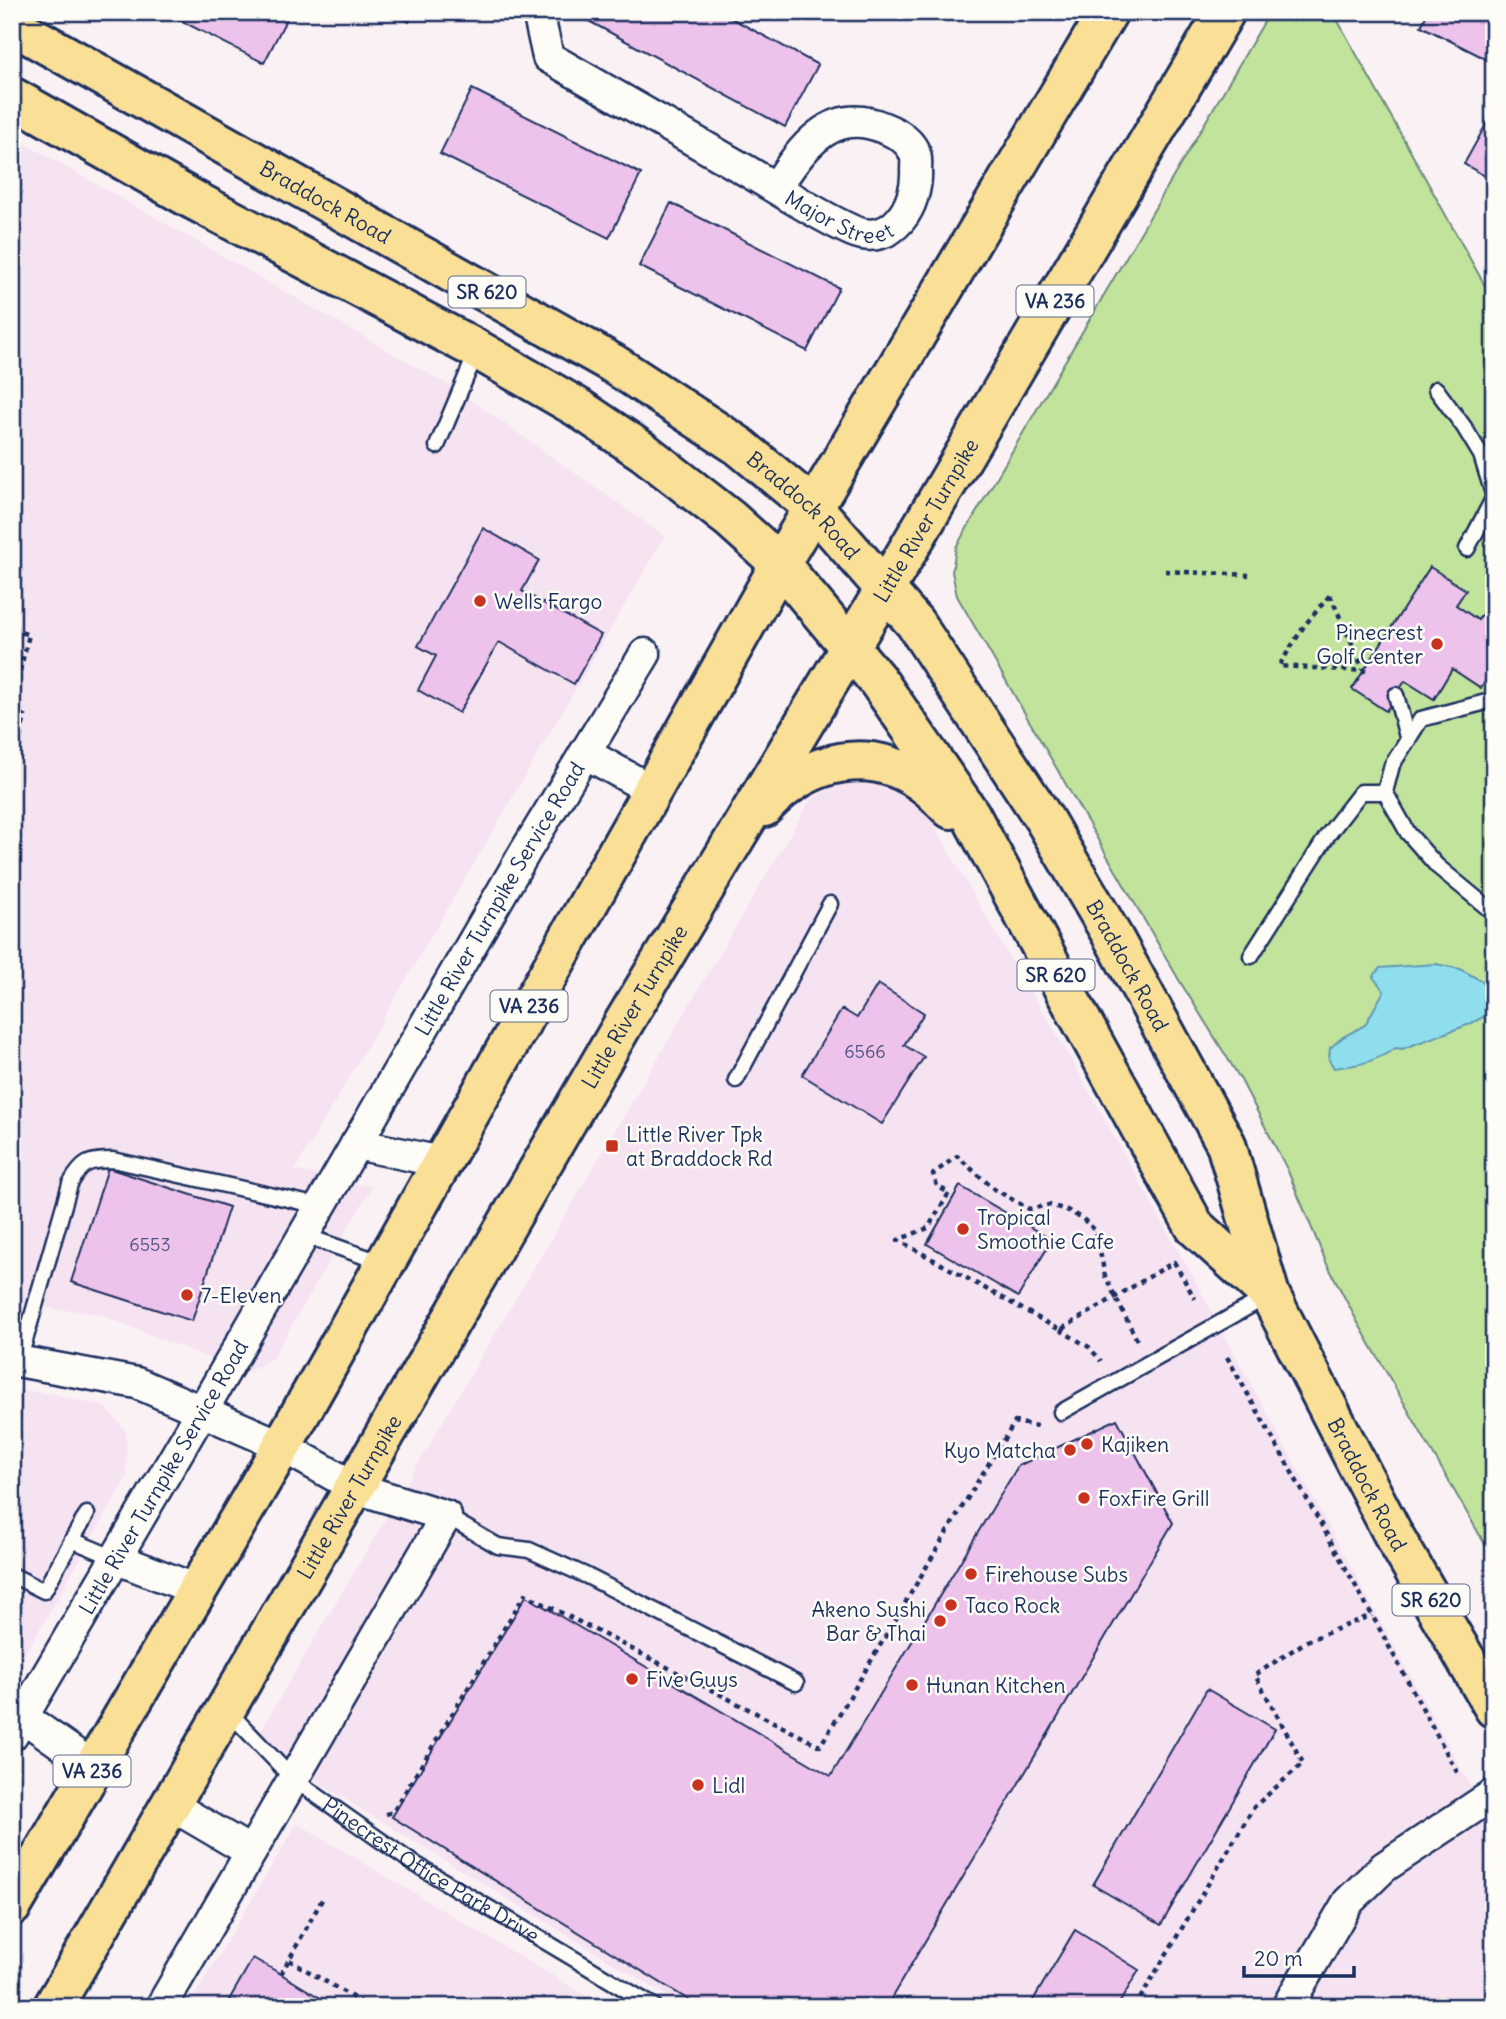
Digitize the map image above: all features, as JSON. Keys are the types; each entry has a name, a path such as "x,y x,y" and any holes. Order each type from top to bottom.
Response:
{"main road":[{"name":"VA 236","path":"12,1906 282,1446 780,564 1108,12"},
{"name":"Little River Turnpike","path":"53,2007 626,1019 885,589 1225,12"},
{"name":"Braddock Road","path":"12,25 612,363 739,446 813,507 915,623 1045,819 1128,964 1226,1144 1270,1295 1393,1534 1494,1708"},
{"name":"Braddock Road","path":"12,97 192,199 478,350 577,407 644,452 730,519 780,564 894,703 970,814 1195,1227 1270,1295"},
{"path":"734,840 773,798 804,775 827,765 847,761 877,762 900,770 927,786 988,848"}],"street":[{"path":"12,18 16,12"},
{"name":"Major Street","path":"538,12 548,57 776,188 856,232 876,235 896,227 909,208 917,182 915,155 901,135 878,125 855,122 832,126 809,141 776,188"},
{"name":"Little River Turnpike Service Road","path":"16,1721 202,1411 525,852 645,654"},
{"path":"585,753 652,790"},
{"path":"356,1144 441,1162"},
{"path":"15,1365 137,1383 282,1446 356,1488 446,1516 161,2007"},
{"path":"115,1558 197,1590"},
{"path":"16,1721 94,1767"},
{"path":"1287,2007 1348,1902 1384,1867 1494,1794"},
{"path":"171,1805 251,1852"}],"lane":[{"path":"437,446 478,350"},
{"path":"1436,389 1481,456 1494,497 1467,549"},
{"path":"1396,695 1408,741"},
{"path":"1494,700 1421,719 1392,765 1385,792 1408,833 1437,866 1494,913"},
{"path":"1251,956 1327,836 1361,792 1385,792"},
{"path":"736,1080 830,904"},
{"path":"15,1365 70,1184 80,1167 93,1160 113,1160 319,1206"},
{"path":"303,1235 384,1264"},
{"path":"1061,1412 1270,1295"},
{"path":"12,1575 44,1591 87,1514"},
{"path":"446,1516 498,1546 529,1550 587,1577 796,1683"},
{"path":"72,1540 115,1558"},
{"name":"Pinecrest Office Park Drive","path":"226,1709 293,1779 411,1861 655,2007"}],"path":[{"path":"1165,570 1249,575"},
{"path":"1330,595 1364,671 1352,670 1279,666 1304,626 1330,595"},
{"path":"12,629 29,635 12,702"},
{"path":"12,710 24,716 19,741"},
{"path":"1112,1384 1099,1357 1089,1347 898,1240 928,1228 949,1193 937,1186 933,1174 957,1156 994,1189 1029,1209 1049,1205 1067,1210 1083,1219 1096,1231 1105,1276 1149,1364"},
{"path":"1060,1330 1174,1262 1195,1299"},
{"path":"1227,1357 1372,1615 1461,1781"},
{"path":"359,1824 393,1812 526,1594 820,1746 1015,1422 1055,1430"},
{"path":"1135,2007 1254,1807 1303,1763 1255,1675 1307,1641 1372,1615"},
{"path":"281,1974 324,1896"},
{"path":"289,1959 369,2007"}],"shaded area":[{"path":"12,136 452,387 665,536 295,1170 372,1187 273,1358 246,1373 98,1314 12,1304"},
{"path":"882,782 919,799 1066,1050 1494,1829 1494,2007 685,2007 253,1743 811,799 839,784"},
{"path":"12,1389 54,1394 105,1407 126,1431 127,1477 12,1677"},
{"path":"297,1823 605,2007 188,2007"}],"green space":[{"path":"1270,12 1333,12 1494,302 1494,1560 1357,1321 1326,1262 1287,1169 1241,1080 1179,980 957,596 952,572 956,547"}],"water":[{"path":"1436,964 1460,969 1482,981 1493,1002 1485,1016 1402,1049 1396,1048 1367,1062 1334,1068 1329,1060 1330,1048 1365,1025 1384,991 1373,977 1380,968"}],"building":[{"path":"164,12 290,12 264,63"},
{"path":"390,12 414,12 409,22"},
{"path":"589,12 720,12 818,65 785,127 585,19"},
{"path":"1428,12 1494,12 1494,63 1421,26"},
{"path":"472,89 641,174 609,238 440,154"},
{"path":"1494,110 1494,181 1464,164"},
{"path":"671,203 839,288 807,351 639,266"},
{"path":"483,528 539,560 522,591 601,635 574,684 499,642 459,713 418,690 436,656 418,646"},
{"name":"Pinecrest Golf Center","path":"1430,567 1466,590 1456,605 1478,620 1494,596 1494,668 1481,688 1452,669 1434,699 1405,681 1386,711 1352,689"},
{"path":"12,646 17,654 12,674"},
{"path":"878,984 924,1013 904,1045 924,1057 882,1124 802,1075 842,1009 857,1018"},
{"path":"108,1168 229,1207 192,1321 71,1282"},
{"path":"960,1186 1052,1240 1018,1297 927,1244"},
{"path":"1117,1419 1173,1523 886,2007 700,2007 392,1817 526,1596 831,1776 1018,1466"},
{"path":"1207,1689 1275,1729 1161,1925 1093,1885"},
{"path":"1075,1930 1139,1970 1117,2007 1029,2007"},
{"path":"253,1958 281,1974 335,2007 225,2007"}],"place":[{"name":"Wells Fargo","path":"480,601"},
{"name":"Pinecrest Golf Center","path":"1437,644"},
{"name":"Little River Tpk at Braddock Rd","path":"612,1146"},
{"name":"Tropical Smoothie Cafe","path":"963,1229"},
{"name":"7-Eleven","path":"187,1295"},
{"name":"Kajiken","path":"1087,1444"},
{"name":"Kyo Matcha","path":"1070,1450"},
{"name":"FoxFire Grill","path":"1084,1498"},
{"name":"Firehouse Subs","path":"971,1574"},
{"name":"Taco Rock","path":"951,1605"},
{"name":"Akeno Sushi Bar & Thai","path":"940,1621"},
{"name":"Five Guys","path":"632,1679"},
{"name":"Hunan Kitchen","path":"912,1685"},
{"name":"Lidl","path":"698,1785"}]}
